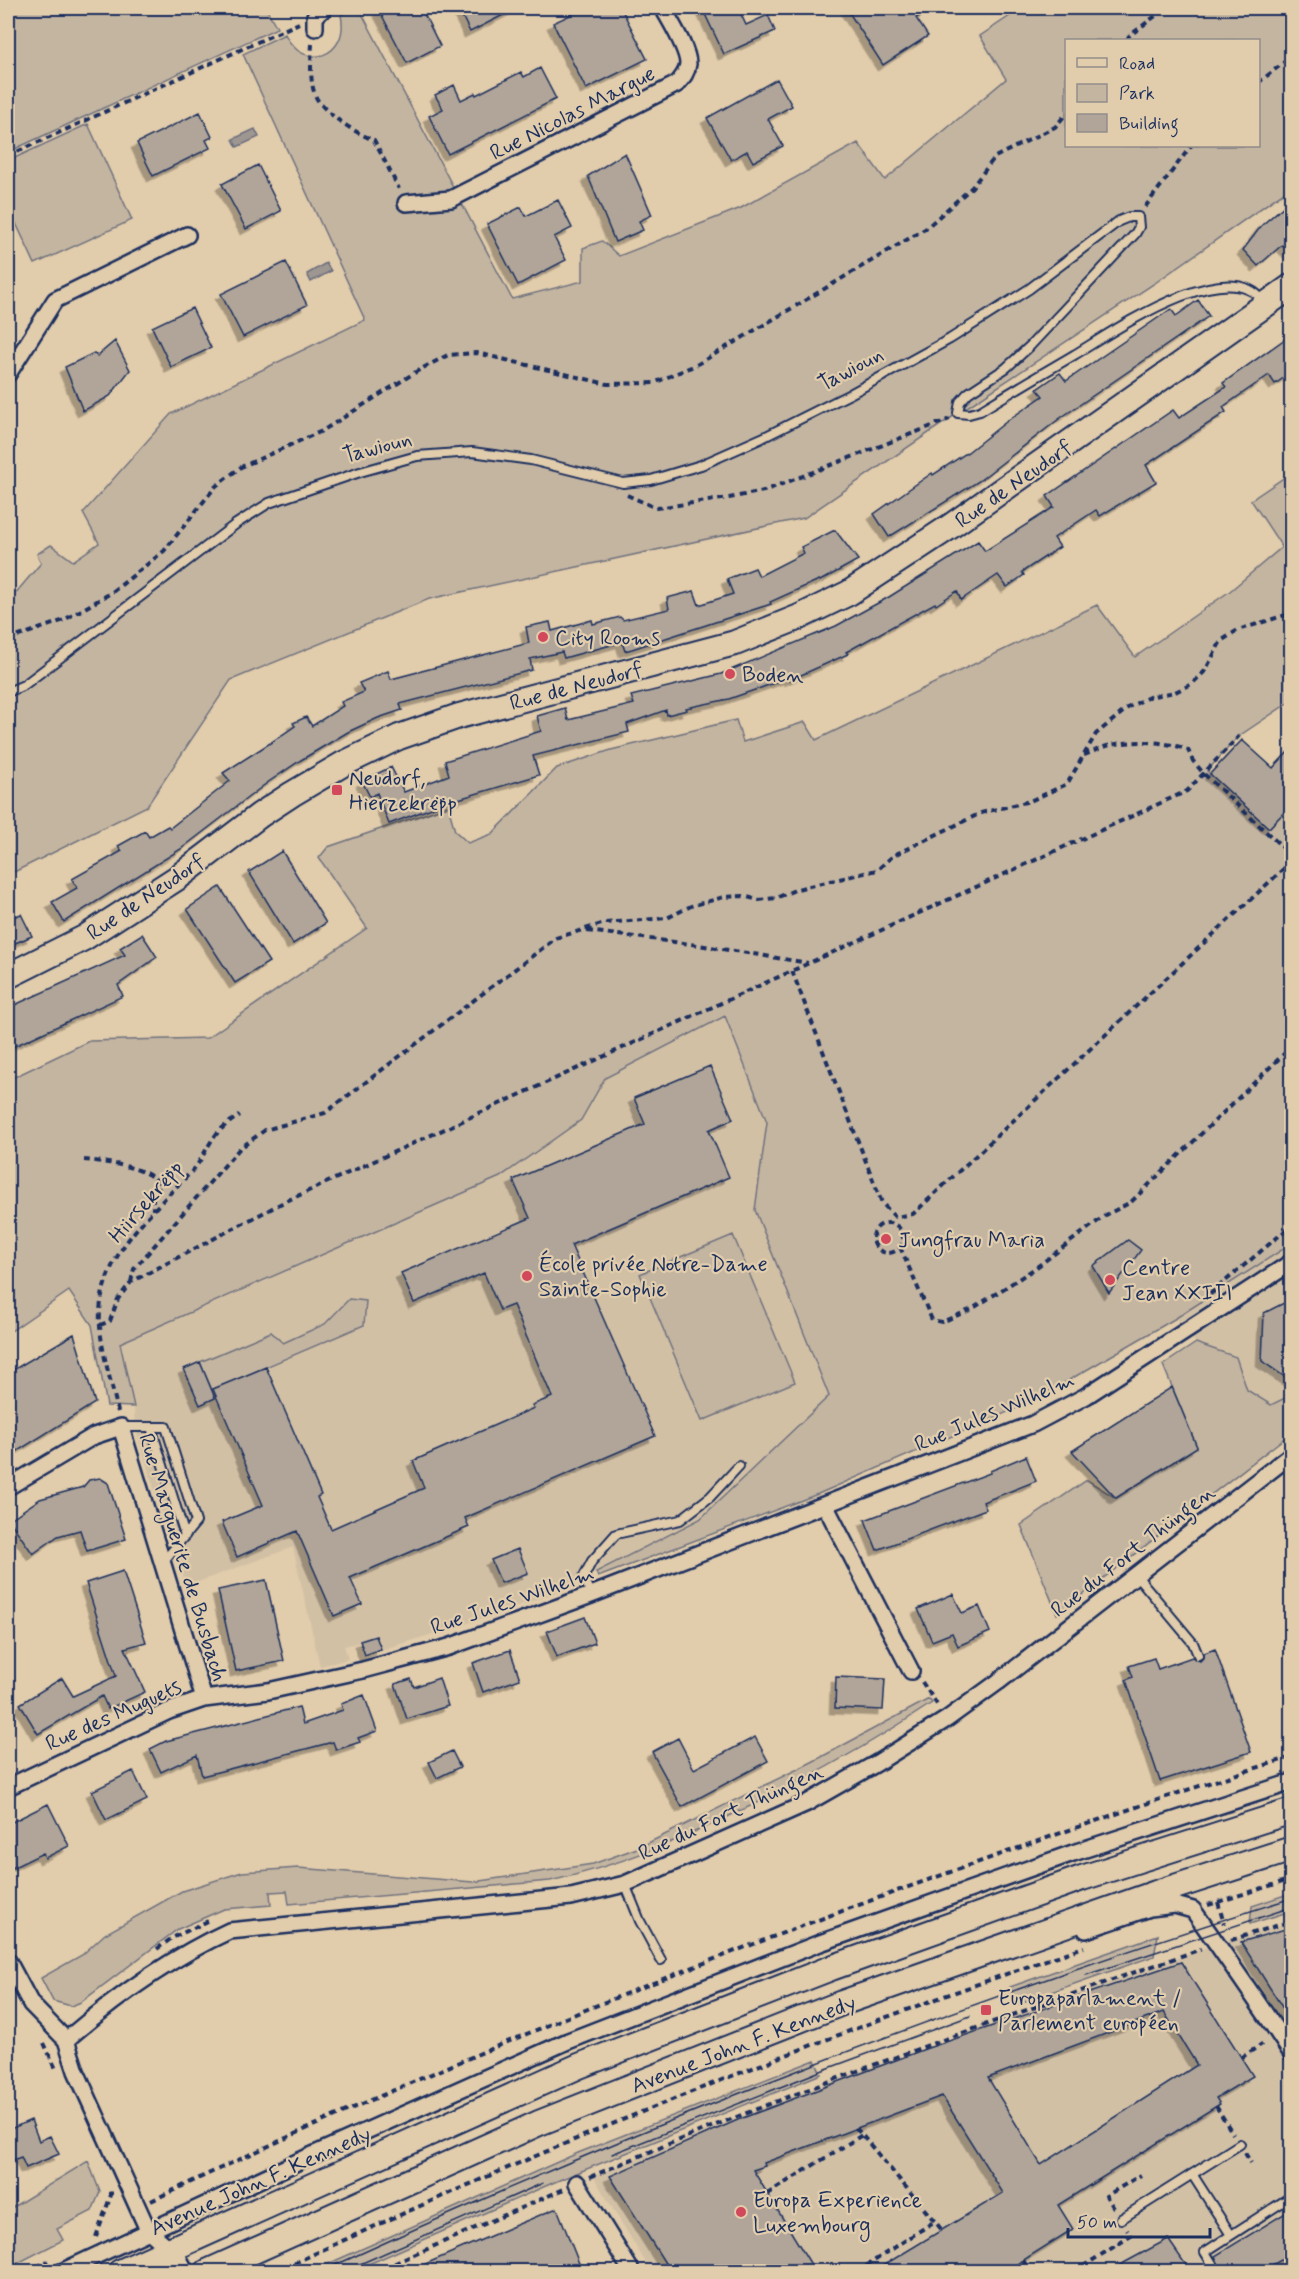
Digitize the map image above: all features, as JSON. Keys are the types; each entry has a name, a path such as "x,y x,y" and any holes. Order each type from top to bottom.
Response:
{"main road":[{"name":"Rue de Neudorf","path":"8,976 84,938 130,910 284,799 343,764 399,737 459,716 735,643 797,618 849,593 951,526 1291,287"},
{"name":"Avenue John F. Kennedy","path":"120,2271 158,2260 489,2106 579,2067 831,1968 1082,1878 1292,1811"},
{"name":"Avenue John F. Kennedy","path":"207,2271 539,2123 842,2003 1156,1893 1292,1849"}],"street":[{"name":"Rue Nicolas Margue","path":"406,204 451,199 677,84 685,76 688,63 685,52 663,8"},
{"path":"8,374 55,300 187,235"},
{"name":"Rue Jules Wilhelm","path":"204,1699 268,1691 374,1668 449,1647 591,1595 1033,1424 1086,1396 1292,1262"},
{"path":"8,1487 94,1436 121,1427"},
{"name":"Rue Marguerite de Busbach","path":"121,1427 204,1699"},
{"name":"Rue du Fort Thüngen","path":"66,2040 192,1948 229,1931 571,1898 625,1884 807,1803 877,1763 947,1719 998,1683 1292,1454"},
{"path":"825,1505 911,1671"},
{"name":"Rue des Muguets","path":"8,1787 148,1720 204,1699"},
{"name":"Avenue John F. Kennedy","path":"61,2271 568,2041 820,1943 1073,1853 1292,1782"},
{"path":"1073,1853 1082,1878"},
{"path":"1002,1947 1030,1950 1150,1908 1175,1905 1193,1910 1241,1981 1254,1994 1292,2055"},
{"path":"8,1961 31,2004 66,2040 76,2071 148,2230 158,2260 182,2271"},
{"path":"460,2090 489,2106"},
{"path":"576,2183 632,2271"},
{"path":"148,2230 158,2260"}],"lane":[{"name":"Tawioun","path":"8,693 24,685 236,524 269,503 360,471 417,456 471,452 531,460 623,483 651,480 701,465 762,438 850,394 950,339 1029,289 1119,221 1129,217 1138,217"},
{"path":"1138,217 1139,226 1135,234 1030,346 1006,368 968,393 960,402 958,413 969,414 980,411 1143,314 1193,292 1228,286 1246,288 1258,294 1266,305"},
{"path":"121,1427 166,1427 196,1522 163,1562"},
{"path":"151,1427 184,1536"},
{"path":"591,1595 584,1576 592,1561 616,1534 680,1520 710,1497 739,1466"},
{"path":"1137,1576 1193,1643 1198,1655"},
{"path":"625,1884 640,1920 661,1960"},
{"path":"1120,2219 1240,2144"},
{"path":"1192,2174 1231,2235"},
{"path":"1213,2265 1204,2252 1292,2196"}],"path":[{"path":"1128,39 1166,8"},
{"path":"318,17 310,70 317,99 355,133 374,140 406,204"},
{"path":"8,156 318,17"},
{"path":"1260,81 1292,56"},
{"path":"8,640 64,620 111,593 164,551 216,486 241,467 322,431 419,370 448,355 477,353 607,384 654,383 699,364 925,229 972,187 995,157 1055,127 1065,115"},
{"path":"1138,217 1190,147"},
{"path":"626,495 656,508 764,491 945,422 958,413"},
{"path":"100,1325 110,1320 118,1299 131,1282 134,1269 239,1149 265,1130 325,1113 556,938 605,923 667,918 691,906 724,897 743,896 759,900 776,898 797,889 878,870 894,855 981,813 1030,801 1067,784 1096,734 1129,707 1149,697 1175,692 1191,684 1205,671 1221,641 1238,630 1292,613"},
{"path":"131,1282 282,1203 1187,791 1239,736"},
{"path":"896,1217 913,1214 1292,859 1204,774 1192,761 1188,750 1177,745 1148,742 1112,745 1084,755"},
{"path":"583,931 698,945 810,963"},
{"path":"792,971 882,1203 896,1217"},
{"path":"900,1247 932,1320 942,1322 972,1309 1034,1269 1106,1215 1131,1202 1292,1046"},
{"name":"Hiirsekrëpp","path":"121,1427 100,1325 108,1274 126,1242 153,1210 195,1168 215,1136 240,1115"},
{"path":"84,1160 114,1163 154,1177 159,1183 158,1191 153,1197 153,1210"},
{"path":"893,1224 896,1217"},
{"path":"884,1223 893,1224 900,1229 903,1238 900,1247 892,1252 883,1252 875,1246 873,1238 876,1229 884,1223"},
{"path":"1199,1321 1210,1293 1292,1225"},
{"path":"924,1684 933,1697"},
{"path":"931,1709 937,1704"},
{"path":"1242,1772 1292,1757"},
{"path":"1193,1910 1292,1879"},
{"path":"154,1952 172,1938 197,1924 213,1919"},
{"path":"1218,1944 1292,1921"},
{"name":"Avenue John F. Kennedy","path":"275,2271 385,2221 712,2084 925,2003 1091,1944"},
{"path":"375,2271 576,2183 755,2110 1202,1949"},
{"path":"46,2019 37,2030 57,2071"},
{"path":"1241,2058 1262,2044"},
{"path":"856,2128 942,2230"},
{"path":"767,2194 862,2134"},
{"name":"Avenue John F. Kennedy","path":"137,2208 202,2177"},
{"path":"96,2237 111,2195 110,2185"},
{"path":"857,2271 935,2221"},
{"path":"1023,2260 1030,2271"}],"shaded area":[{"path":"255,129 259,137 237,147 233,139"},
{"path":"326,263 331,271 311,282 307,274"},
{"name":"École privée Notre-Dame Sainte-Sophie","path":"725,1016 767,1122 755,1210 829,1396 700,1519 596,1572 573,1580 569,1588 365,1655 360,1642 344,1646 348,1659 320,1666 293,1547 187,1586 172,1546 135,1427 134,1407 120,1343 500,1177 581,1120 605,1078"},
{"path":"1291,1244 1291,1395 1271,1405 1247,1390 1236,1357 1196,1343 1176,1318"},
{"path":"1291,1921 1291,2271 651,2271 593,2176 835,2080 1202,1949"}],"green space":[{"path":"8,8 266,8 277,28 8,152"},
{"path":"353,8 359,8 512,299 583,281 583,248 602,241 619,256 741,208 858,143 885,180 1006,79 980,36 1022,8 1291,8 1291,187 1155,283 804,518 429,599 231,680 147,806 8,875 8,602 41,563 37,554 51,545 73,561 99,543 83,513 171,414 365,320 243,54 285,34 293,46 303,53 313,56 323,55 332,50 339,41 342,29 341,15"},
{"path":"88,124 132,220 35,264 8,206 8,161"},
{"path":"1291,473 1291,701 1239,736 1207,771 1269,828 1291,804 1291,1244 1176,1318 1033,1401 818,1494 598,1577 596,1572 700,1519 829,1396 755,1210 767,1122 725,1016 605,1078 581,1120 500,1177 120,1343 134,1407 107,1406 92,1325 69,1291 8,1333 8,1080 89,1041 207,1038 367,928 319,858 328,847 448,806 455,831 468,843 492,834 557,768 611,750 736,720 743,742 805,722 816,740 1097,605 1135,657 1230,591 1282,547 1251,500"},
{"path":"733,1235 795,1382 702,1421 640,1274"},
{"path":"349,1299 366,1301 364,1325 212,1390 200,1362 271,1332 283,1343 325,1324"},
{"path":"1196,1343 1236,1357 1247,1390 1271,1405 1291,1395 1291,1433 1057,1614 1021,1525 1087,1480 1116,1498 1197,1447 1163,1365"},
{"path":"929,1699 932,1703 909,1718 791,1786 695,1832 600,1868 550,1881 289,1904 287,1891 270,1892 271,1905 224,1909 178,1929 81,2002 71,2006 53,2001 41,1978 82,1955 105,1934 182,1891 242,1872 298,1868 473,1882 593,1864 640,1847 812,1762"},
{"path":"1291,1893 1291,1911 1250,1924 1252,1906"},
{"path":"1158,1935 1154,1956 1017,2004 1010,1987"},
{"path":"815,2060 821,2074 557,2181 353,2271 312,2271 578,2153"},
{"path":"88,2161 100,2192 92,2211 57,2229 63,2240 8,2268 8,2210"}],"building":[{"path":"378,8 421,8 440,46 407,63"},
{"path":"458,8 517,8 470,32"},
{"path":"585,8 621,8 647,59 586,89 553,23"},
{"path":"702,8 738,8 746,25 768,15 775,31 724,54"},
{"path":"846,8 932,8 916,18 928,36 883,65"},
{"path":"540,68 556,99 448,154 429,116 443,109 435,95 454,85 461,100 475,93 476,95 521,72 524,77"},
{"path":"777,79 792,106 768,119 783,146 753,162 747,151 731,160 707,118"},
{"path":"200,112 212,137 206,140 210,148 153,176 137,143"},
{"path":"625,153 652,215 639,221 643,230 615,242 588,176"},
{"path":"258,165 281,211 246,229 222,184"},
{"path":"1292,199 1292,255 1282,245 1258,266 1243,250 1262,225"},
{"path":"558,200 572,228 554,237 566,260 518,285 487,224 521,207 526,216"},
{"path":"286,262 307,305 243,337 221,294"},
{"path":"1198,300 1209,316 1059,419 979,481 889,537 874,514 932,473 933,475 968,452 1043,396 1037,389 1060,373 1066,381 1171,309 1176,316"},
{"path":"192,308 211,348 171,367 152,327"},
{"path":"1292,334 1292,372 1275,384 1269,375 1223,407 1226,412 1146,465 1156,482 1100,516 1096,510 1054,538 1060,547 1022,572 1024,575 1007,587 998,575 961,600 957,591 936,605 935,603 846,652 848,654 790,680 789,678 729,699 686,708 687,710 667,715 666,710 627,724 629,732 533,756 539,775 445,803 389,824 377,793 370,797 362,781 391,767 404,792 449,775 445,761 541,731 537,716 565,708 568,720 634,704 631,696 721,674 836,626 889,597 978,541 985,551 1054,507 1047,496 1173,410 1179,418 1226,387 1223,383"},
{"path":"115,341 130,370 110,396 83,411 65,367 94,353 97,356"},
{"path":"835,530 858,560 820,581 770,602 771,604 632,649 625,651 622,642 564,658 562,652 530,659 532,670 400,704 402,710 348,732 301,760 181,849 64,922 52,902 77,888 72,879 122,851 118,846 145,831 149,837 168,826 170,828 230,781 223,773 295,726 293,723 306,717 312,726 343,706 341,702 364,692 359,683 388,671 391,679 529,643 526,627 550,622 552,631 592,620 593,624 620,617 623,620 669,609 667,598 694,591 699,605 733,594 727,579 755,568 759,576 804,553 801,547"},
{"path":"1242,740 1273,768 1292,748 1292,804 1269,828 1210,774"},
{"path":"282,851 326,923 293,944 249,872"},
{"path":"220,887 269,962 235,983 187,909"},
{"path":"21,914 32,936 8,946 8,919"},
{"path":"142,934 157,957 118,985 123,996 8,1049 8,1008 125,955 120,948"},
{"path":"710,1066 733,1119 709,1130 729,1177 571,1245 655,1436 465,1518 469,1527 350,1578 362,1604 334,1616 297,1531 237,1557 222,1522 263,1505 213,1389 266,1367 321,1495 317,1497 331,1529 424,1488 413,1461 534,1408 532,1405 552,1397 513,1305 500,1310 484,1273 414,1303 401,1273 530,1218 513,1180 645,1124 634,1098"},
{"name":"Centre Jean XXIII","path":"1128,1240 1141,1250 1109,1293 1093,1266"},
{"path":"1292,1299 1292,1382 1262,1361 1264,1313"},
{"path":"74,1334 95,1403 8,1457 8,1373"},
{"path":"200,1362 215,1398 200,1405 184,1369"},
{"path":"1172,1387 1197,1447 1116,1498 1072,1451"},
{"path":"1026,1456 1036,1481 983,1502 986,1509 877,1550 865,1520 990,1473 990,1471"},
{"path":"100,1478 108,1483 126,1539 87,1551 80,1530 58,1536 33,1554 9,1520 40,1499 83,1487 89,1480"},
{"path":"518,1549 528,1573 501,1583 491,1560"},
{"path":"123,1571 146,1642 125,1648 145,1692 108,1709 102,1696 38,1734 20,1704 62,1678 73,1696 116,1676 86,1583"},
{"path":"266,1580 284,1661 236,1671 218,1590"},
{"path":"953,1594 962,1613 979,1606 990,1632 958,1646 952,1633 932,1641 918,1609"},
{"path":"585,1617 595,1643 557,1657 547,1631"},
{"path":"376,1636 381,1649 365,1655 360,1641"},
{"path":"1215,1649 1251,1752 1160,1781 1126,1680 1133,1677 1129,1666 1154,1658 1158,1669 1192,1657 1200,1661 1204,1653"},
{"path":"510,1650 520,1679 483,1692 473,1663"},
{"path":"836,1677 885,1679 883,1710 835,1708"},
{"path":"439,1678 448,1706 407,1719 395,1684 411,1679 414,1687"},
{"path":"364,1695 377,1731 358,1738 360,1742 336,1750 333,1742 202,1776 197,1755 161,1772 150,1749 166,1741 299,1707 303,1724 343,1710 341,1704"},
{"path":"755,1737 768,1761 682,1807 652,1752 678,1738 694,1769"},
{"path":"452,1751 460,1767 437,1778 429,1762"},
{"path":"133,1771 147,1800 106,1820 92,1791"},
{"path":"48,1804 69,1846 45,1858 43,1853 8,1870 8,1824"},
{"path":"1292,1927 1292,2023 1241,1942"},
{"path":"1181,1962 1253,2076 1216,2098 1220,2104 1058,2205 1073,2229 1006,2271 874,2271 1003,2193 942,2096 764,2163 765,2166 753,2170 815,2271 670,2271 610,2176 740,2119 925,2049","holes":["1164,2012 1197,2065 1041,2165 988,2078"]},
{"path":"31,2120 39,2141 50,2136 59,2154 26,2168 21,2157 8,2162 8,2130"},
{"path":"557,2208 582,2271 409,2271 509,2228"},
{"path":"1292,2209 1292,2263 1281,2260 1261,2271 1214,2271 1219,2265 1215,2256"},
{"path":"1168,2239 1190,2271 1109,2271"}],"tram line":[{"path":"320,2272 558,2167 800,2070 1044,1980 1292,1898"},
{"path":"1086,1975 1292,1907"},
{"path":"612,2154 818,2072 970,2016"},
{"path":"342,2272 543,2183"}],"place":[{"name":"City Rooms","path":"543,637"},
{"name":"Boden","path":"730,674"},
{"name":"Neudorf, Hierzekrëpp","path":"337,790"},
{"name":"Jungfrau Maria","path":"886,1239"},
{"name":"École privée Notre-Dame Sainte-Sophie","path":"527,1276"},
{"name":"Centre Jean XXIII","path":"1110,1280"},
{"name":"Europaparlament / Parlement européen","path":"986,2010"},
{"name":"Europa Experience Luxembourg","path":"741,2212"}]}
